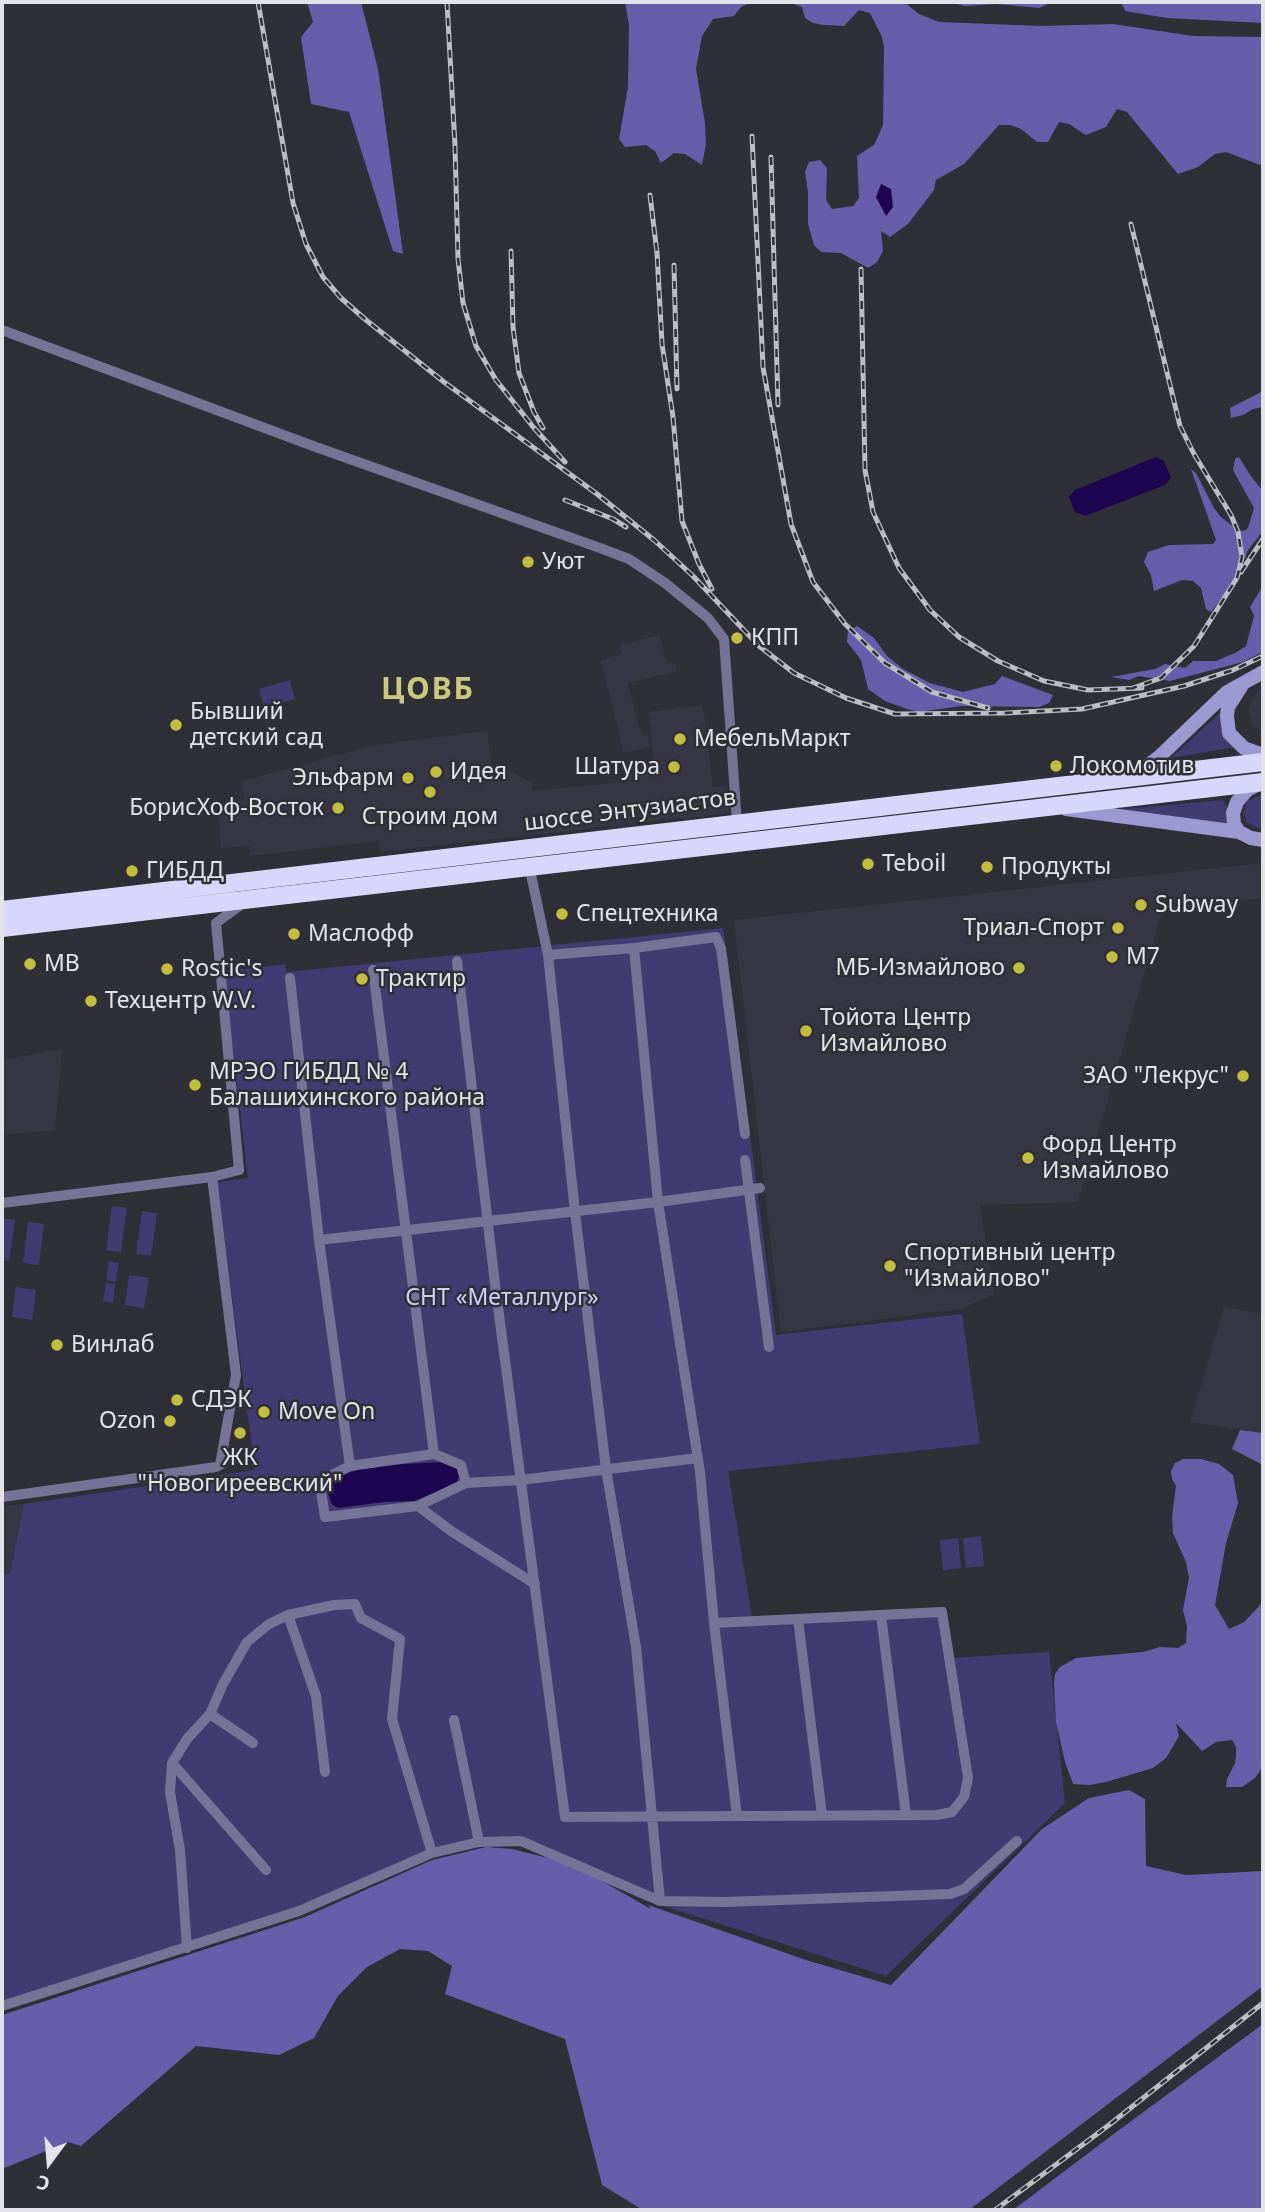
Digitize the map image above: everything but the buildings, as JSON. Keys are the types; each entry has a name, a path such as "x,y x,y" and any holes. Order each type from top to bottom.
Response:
{"highway":[{"name":"шоссе Энтузиастов","path":"2,910 1263,762"},
{"name":"шоссе Энтузиастов","path":"2,928 1263,782"}],"street":[{"path":"2,330 629,559 665,583 708,618 724,639 737,823"},
{"path":"1132,777 1159,757 1227,692 1263,672"},
{"path":"1246,681 1228,707 1229,733 1244,748 1263,755"},
{"path":"1239,832 1234,824 1233,813 1237,802 1247,790 1263,782"},
{"path":"1047,806 1239,832 1263,840"},
{"path":"529,865 548,955 606,1469 636,1647 660,1901"},
{"path":"2,1203 212,1177 239,1170 216,923 248,899"},
{"path":"548,955 635,948 716,937 721,948 732,1003 745,1134"},
{"path":"635,948 658,1202 698,1458 737,1816"},
{"path":"457,961 565,1817 937,1815 952,1812 964,1797 968,1778 942,1612 714,1623"},
{"path":"373,970 434,1454"},
{"path":"290,978 319,1240 350,1466"},
{"path":"745,1160 755,1188 769,1347"},
{"path":"2,1497 220,1465 236,1375 212,1177"},
{"path":"319,1240 575,1212 755,1188"},
{"path":"466,1483 461,1465 434,1454 350,1466 328,1477 321,1491 325,1517 418,1506 466,1483 521,1480 698,1458"},
{"path":"418,1506 451,1531 535,1584"},
{"path":"187,1948 180,1850 170,1792 172,1763 187,1739 210,1714 223,1684 247,1642 269,1624 288,1615 334,1605 355,1604 360,1618 400,1639 392,1719 432,1853"},
{"path":"288,1615 316,1696 326,1772"},
{"path":"881,1615 906,1815"},
{"path":"798,1619 822,1815"},
{"path":"210,1714 253,1743"},
{"path":"454,1720 479,1842"},
{"path":"172,1763 266,1870"},
{"path":"2,2006 299,1911 432,1853 479,1842 522,1841 660,1901 726,1902 950,1894 964,1889 1017,1841"}],"shaded area":[{"path":"307,2 361,2 378,69 403,254 393,251 349,112 311,104 301,37 313,22"},
{"path":"625,2 765,2 750,3 741,7 734,16 713,19 702,36 696,69 705,123 706,144 702,165 685,154 674,153 661,163 655,151 646,145 625,147 619,139 628,87 629,25"},
{"path":"788,2 904,2 919,14 939,22 1041,26 1113,24 1193,36 1263,37 1263,166 1226,152 1215,154 1198,167 1178,174 1127,112 1117,109 1106,127 1086,135 1069,124 1059,122 1048,142 1037,142 1021,129 1010,125 999,125 964,164 936,180 934,190 908,224 890,237 881,231 883,251 877,262 868,268 841,253 821,252 814,245 808,224 805,172 809,162 820,160 827,168 826,200 832,209 853,206 859,198 857,156 874,145 883,125 884,47 870,13 859,10 844,26 824,25 805,18 802,7"},
{"path":"948,2 1050,3 1039,8 997,4 965,6"},
{"path":"1121,2 1263,2 1263,23 1167,18 1125,11"},
{"path":"881,184 891,189 893,207 886,216 876,197"},
{"path":"1263,391 1263,407 1231,418 1230,408"},
{"path":"1156,457 1164,461 1171,478 1165,485 1085,516 1075,512 1069,497 1075,490"},
{"path":"1239,457 1263,491 1263,531 1248,550 1237,578 1211,612 1206,609 1201,588 1193,581 1182,580 1154,591 1151,575 1144,562 1148,552 1169,545 1213,544 1216,540 1191,469 1196,473 1221,517 1238,530 1244,531 1248,528 1254,508 1233,470 1235,459"},
{"path":"1263,586 1263,652 1243,662 1170,681 1139,676 1129,680 1111,677 1155,669 1165,664 1185,668 1193,661 1216,661 1237,652 1246,646 1254,616 1250,607"},
{"path":"857,626 874,638 887,656 903,669 930,683 963,692 995,684 1002,676 1053,695 1049,703 1039,707 962,706 918,712 907,709 885,701 868,689 861,660 847,642 848,631"},
{"path":"660,635 667,664 675,662 677,671 628,683 639,728 643,736 647,735 651,747 624,753 601,660 622,654 620,645"},
{"path":"1263,689 1262,730 1252,727 1248,710 1256,692"},
{"path":"703,705 713,787 725,786 729,813 380,852 378,841 250,856 249,846 221,848 218,801 244,800 242,781 375,745 487,731 492,768 501,767 532,782 533,791 624,782 623,772 655,766 648,712"},
{"path":"1263,863 1263,898 1163,909 1078,1202 980,1205 994,1294 961,1309 781,1332 734,920"},
{"path":"62,1049 55,1130 2,1135 2,1060"},
{"path":"1224,1307 1263,1314 1263,1433 1190,1422"},
{"path":"1240,1430 1263,1433 1263,1465 1232,1449"},
{"path":"1183,1459 1201,1459 1219,1464 1233,1475 1238,1503 1226,1543 1215,1605 1229,1629 1244,1622 1263,1602 1263,1758 1260,1771 1242,1787 1226,1787 1235,1763 1236,1747 1232,1740 1216,1742 1202,1751 1176,1723 1179,1736 1166,1758 1153,1768 1106,1782 1073,1784 1056,1722 1054,1682 1060,1667 1076,1658 1143,1652 1160,1647 1178,1648 1186,1643 1187,1626 1183,1610 1189,1578 1186,1562 1173,1533 1176,1486 1171,1471 1175,1463"},
{"path":"444,1462 456,1467 459,1477 456,1484 414,1501 339,1508 332,1505 328,1493 332,1481 368,1466"},
{"path":"24,1504 10,1573 2,1575 2,1506"},
{"path":"1129,1790 1145,1799 1146,1866 1186,1875 1263,1871 1263,1986 969,2210 643,2210 602,2185 565,2039 445,1994 452,1966 428,1951 400,1949 367,1967 338,1996 314,2038 279,2055 196,2046 81,2146 68,2142 2,2169 2,2015 305,1917 432,1860 486,1847 512,1849 572,1864 651,1909 648,1905 806,1960 891,1985 1042,1829 1089,1798"},
{"path":"1263,2024 1263,2210 1013,2210 1115,2133"}],"green space":[{"path":"290,680 295,699 264,708 259,689"},
{"path":"1222,711 1236,747 1171,758"},
{"path":"1263,795 1263,829 1246,822 1244,812 1247,801"},
{"path":"1223,800 1229,811 1229,828 1114,810"},
{"name":"СНТ «Металлург»","path":"723,928 776,1335 962,1314 980,1444 728,1471 752,1617 946,1607 951,1658 1049,1652 1065,1803 886,1976 644,1900 521,1844 477,1846 444,1854 401,1869 308,1911 2,2011 2,1575 10,1573 24,1504 255,1470 217,1182 248,1178 224,972 285,964 287,972"},
{"path":"112,1206 127,1208 121,1252 106,1250"},
{"path":"142,1211 157,1213 151,1256 136,1254"},
{"path":"2,1218 15,1220 9,1261 2,1260"},
{"path":"28,1222 44,1224 39,1265 23,1263"},
{"path":"109,1262 119,1263 116,1282 106,1280"},
{"path":"129,1275 149,1278 144,1308 125,1305"},
{"path":"106,1283 115,1284 113,1303 103,1301"},
{"path":"16,1287 36,1290 32,1320 12,1317"},
{"path":"981,1536 984,1566 966,1568 963,1538"},
{"path":"958,1538 961,1568 943,1570 940,1540"}],"railway":[{"path":"258,2 293,203 306,244 323,277 341,298 366,320 444,382 597,494 654,540 692,575 759,646 794,673 846,698 895,714 1005,713 1082,709 1184,686 1233,670 1263,656"},
{"path":"447,2 458,259 463,303 476,346 496,380 565,462"},
{"path":"752,136 763,367 791,524 813,582 845,624 885,663 932,692 988,708"},
{"path":"771,157 778,405"},
{"path":"650,195 657,253 662,344 673,417 682,521 712,589"},
{"path":"1131,224 1180,426 1231,515 1238,532 1242,557 1237,578 1194,646 1161,678 1133,688"},
{"path":"511,251 513,327 519,373 543,428"},
{"path":"674,265 677,389"},
{"path":"861,269 865,470 873,512 899,568 930,610 959,637 998,661 1044,681 1088,690 1142,688"},
{"path":"565,500 626,527"},
{"path":"1241,572 1263,539"},
{"path":"995,2210 1109,2125 1263,2003"}],"place":[{"name":"Уют","path":"528,562"},
{"name":"КПП","path":"737,638"},
{"name":"Бывший детский сад","path":"176,725"},
{"name":"МебельМаркт","path":"680,739"},
{"name":"Локомотив","path":"1056,766"},
{"name":"Шатура","path":"674,767"},
{"name":"Идея","path":"436,772"},
{"name":"Эльфарм","path":"408,778"},
{"name":"Строим дом","path":"430,792"},
{"name":"БорисХоф-Восток","path":"338,808"},
{"name":"Teboil","path":"868,864"},
{"name":"Продукты","path":"987,867"},
{"name":"ГИБДД","path":"132,871"},
{"name":"Subway","path":"1141,905"},
{"name":"Спецтехника","path":"562,914"},
{"name":"Триал-Спорт","path":"1118,928"},
{"name":"Маслофф","path":"294,934"},
{"name":"М7","path":"1112,957"},
{"name":"MB","path":"30,964"},
{"name":"МБ-Измайлово","path":"1019,968"},
{"name":"Rostiс's","path":"167,969"},
{"name":"Трактир","path":"362,979"},
{"name":"Техцентр W.V.","path":"91,1001"},
{"name":"Тойота Центр Измайлово","path":"806,1031"},
{"name":"ЗАО \"Лекрус\"","path":"1243,1076"},
{"name":"МРЭО ГИБДД № 4 Балашихинского района","path":"195,1085"},
{"name":"Форд Центр Измайлово","path":"1028,1158"},
{"name":"Спортивный центр \"Измайлово\"","path":"890,1266"},
{"name":"Винлаб","path":"57,1345"},
{"name":"СДЭК","path":"177,1400"},
{"name":"Move On","path":"264,1412"},
{"name":"Ozon","path":"170,1421"},
{"name":"ЖК \"Новогиреевский\"","path":"240,1433"}],"district":[{"name":"ЦОВБ","path":"428,690"}]}
